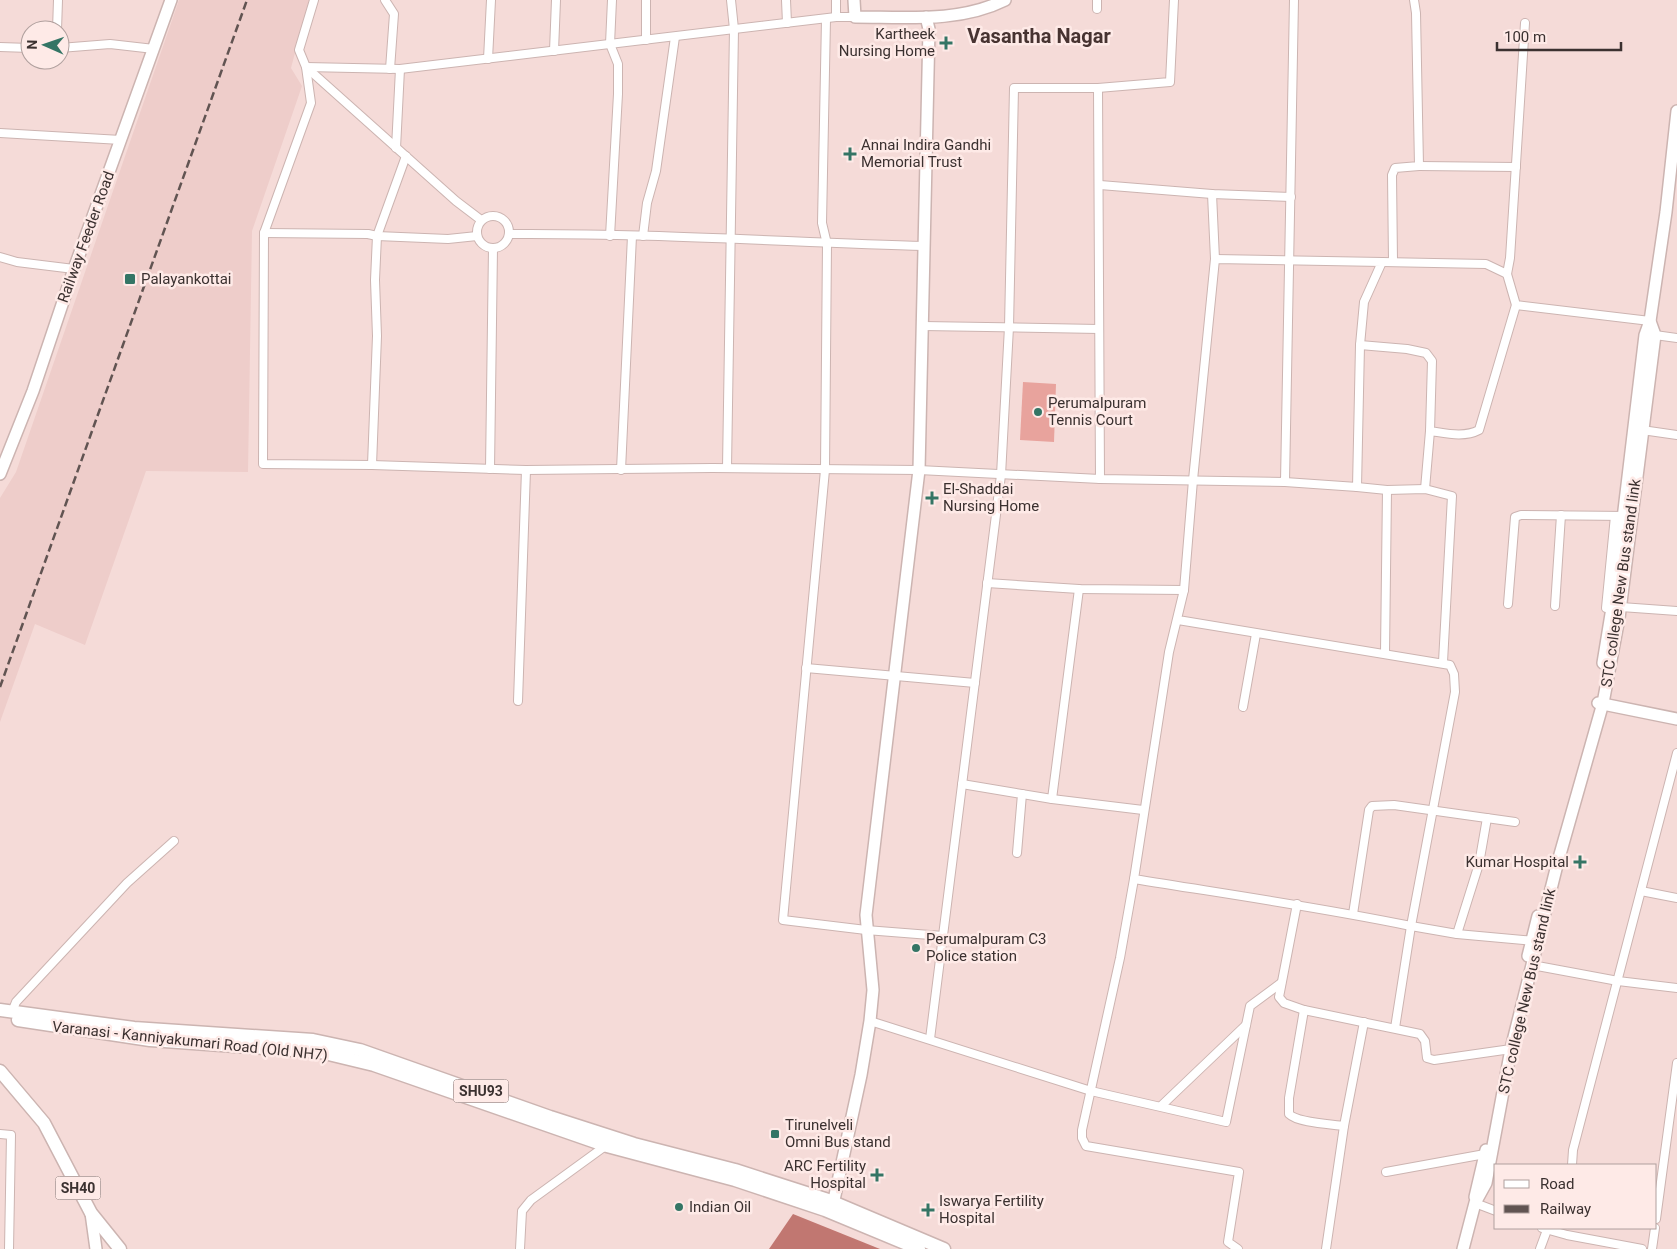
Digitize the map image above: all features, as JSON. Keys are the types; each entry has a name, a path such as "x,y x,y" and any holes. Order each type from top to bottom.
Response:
{"main road":[{"name":"Varanasi - Kanniyakumari Road (Old NH7)","path":"6,1011 134,1028 245,1034 322,1042 360,1050 609,1142"},
{"name":"Varanasi - Kanniyakumari Road (Old NH7)","path":"0,1018 150,1040 320,1052 374,1065 609,1142 734,1180 829,1206 944,1249"},
{"name":"SH40","path":"0,1071 44,1123 91,1213 120,1249"},
{"name":"Varanasi - Kanniyakumari Road (Old NH7)","path":"829,1206 919,1249"}],"street":[{"path":"57,20 58,0"},
{"name":"Railway Feeder Road","path":"1,470 33,391 74,269 171,0"},
{"path":"314,0 299,50 306,67 311,103 264,233 263,464 526,470 727,468 915,470 1100,480 1285,482 1387,490 1425,489 1452,496 1443,662"},
{"path":"385,0 394,14 390,69"},
{"path":"488,59 491,0"},
{"path":"554,51 556,0"},
{"path":"610,236 618,94 618,64 610,44 612,0"},
{"path":"646,0 646,40"},
{"path":"727,468 734,30 732,0"},
{"path":"786,0 787,23"},
{"path":"836,0 836,17"},
{"path":"854,0 854,17"},
{"path":"306,67 400,69 836,17 926,17 973,12 1005,0"},
{"path":"1097,0 1097,9"},
{"path":"930,1039 1001,475 1009,326 1014,88 1098,88 1170,82 1174,0"},
{"path":"1285,482 1294,0"},
{"path":"1414,0 1416,13 1419,166"},
{"path":"915,470 929,29 926,17"},
{"path":"826,18 822,223 827,244 825,470 784,920 944,936"},
{"path":"1430,431 1456,434 1479,430 1516,305 1507,274 1510,258 1525,23"},
{"path":"642,236 646,203 656,170 675,37"},
{"path":"70,47 110,44 154,49"},
{"path":"0,47 20,48"},
{"path":"306,67 456,201 481,220"},
{"path":"396,148 400,69"},
{"path":"1098,88 1100,185 1100,480"},
{"name":"STC college New Bus stand link","path":"1463,1249 1475,1204 1486,1183 1507,1050 1532,965 1536,941 1600,703 1621,607 1623,516 1642,430 1655,335 1650,321 1666,212 1677,111"},
{"path":"0,133 121,140"},
{"path":"372,465 377,336 375,280 377,236 406,156"},
{"path":"1393,261 1392,175 1395,168 1419,166 1516,167"},
{"path":"1100,185 1212,194 1291,197"},
{"path":"1212,194 1216,259 1193,480 1184,590 1169,652 1120,958 1090,1091 1082,1138 1086,1146 1240,1172 1228,1242 1238,1249"},
{"path":"489,216 502,218 508,225 509,234 505,243 492,248 484,245 477,236 477,229 481,220 489,216"},
{"path":"264,233 368,234 448,239 477,236"},
{"path":"509,234 730,238 827,244 922,246"},
{"path":"621,470 632,236"},
{"path":"829,1206 855,1068 864,1007 865,976 862,929 915,470 923,326 922,246"},
{"path":"490,469 492,248"},
{"path":"0,257 16,262 74,269"},
{"path":"1216,259 1486,264 1507,274"},
{"path":"1357,487 1360,345 1364,302 1382,262"},
{"path":"1516,305 1650,321 1645,335 1600,703 1677,719"},
{"path":"923,326 1099,329"},
{"path":"1655,335 1677,338"},
{"path":"1360,345 1406,349 1426,353 1432,362 1430,431 1425,489"},
{"path":"1642,430 1677,435"},
{"path":"518,701 526,470"},
{"path":"1385,653 1387,490"},
{"path":"1508,604 1515,517 1521,514 1623,516"},
{"path":"1555,606 1561,515"},
{"path":"1606,608 1623,516"},
{"path":"987,583 1079,589 1184,590"},
{"path":"1052,799 1079,589"},
{"path":"1621,607 1677,611"},
{"path":"1178,620 1256,634 1443,662 1450,665 1454,674 1455,692 1411,926 1395,1028"},
{"path":"1244,707 1256,634"},
{"path":"806,668 975,683"},
{"path":"1572,1164 1573,1150 1677,753"},
{"path":"962,784 1052,799 1143,810"},
{"path":"1017,853 1022,794"},
{"path":"1353,914 1369,810 1372,806 1380,804 1515,822"},
{"path":"1457,934 1480,864 1487,818"},
{"path":"6,1011 120,890 174,841"},
{"path":"1134,879 1272,902 1297,904 1457,934 1536,941 1507,1050 1485,1154 1477,1181 1475,1204 1494,1210"},
{"path":"1641,891 1677,898"},
{"path":"1297,904 1281,983 1280,1000 1304,1010 1420,1034 1425,1041 1427,1058 1434,1060 1507,1050"},
{"path":"829,1206 870,1021 872,976 862,929"},
{"path":"1532,965 1618,981 1677,988"},
{"path":"870,1021 1090,1091 1226,1122 1250,1006 1281,983"},
{"path":"1304,1010 1289,1098 1289,1114 1293,1118 1302,1120 1344,1126"},
{"path":"1326,1249 1344,1126 1364,1022"},
{"path":"1161,1106 1246,1024"},
{"path":"1657,1212 1677,1063"},
{"path":"0,1134 12,1135 9,1249"},
{"path":"520,1249 522,1211 531,1200 609,1142"},
{"path":"1386,1172 1485,1154"},
{"path":"91,1213 96,1249"},
{"path":"1540,1249 1544,1229 1567,1231 1600,1245 1642,1249"},
{"path":"1652,1249 1655,1229"}],"shaded area":[{"path":"179,0 309,0 291,68 302,86 252,231 248,472 146,471 85,645 35,624 0,722 0,498 16,472"},
{"name":"Perumalpuram Tennis Court","path":"1023,382 1056,384 1054,442 1020,440"},
{"path":"793,1214 880,1249 769,1249"}],"railway":[{"path":"0,687 247,0"}],"place":[{"name":"Kartheek Nursing Home","path":"946,43"},
{"name":"Annai Indira Gandhi Memorial Trust","path":"850,154"},
{"name":"Palayankottai","path":"130,279"},
{"name":"Perumalpuram Tennis Court","path":"1038,412"},
{"name":"El-Shaddai Nursing Home","path":"932,498"},
{"name":"Kumar Hospital","path":"1580,862"},
{"name":"Perumalpuram C3 Police station","path":"916,948"},
{"name":"Tirunelveli Omni Bus stand","path":"775,1134"},
{"name":"ARC Fertility Hospital","path":"877,1175"},
{"name":"Indian Oil","path":"679,1207"},
{"name":"Iswarya Fertility Hospital","path":"928,1210"}],"district":[{"name":"Vasantha Nagar","path":"1039,36"}]}
